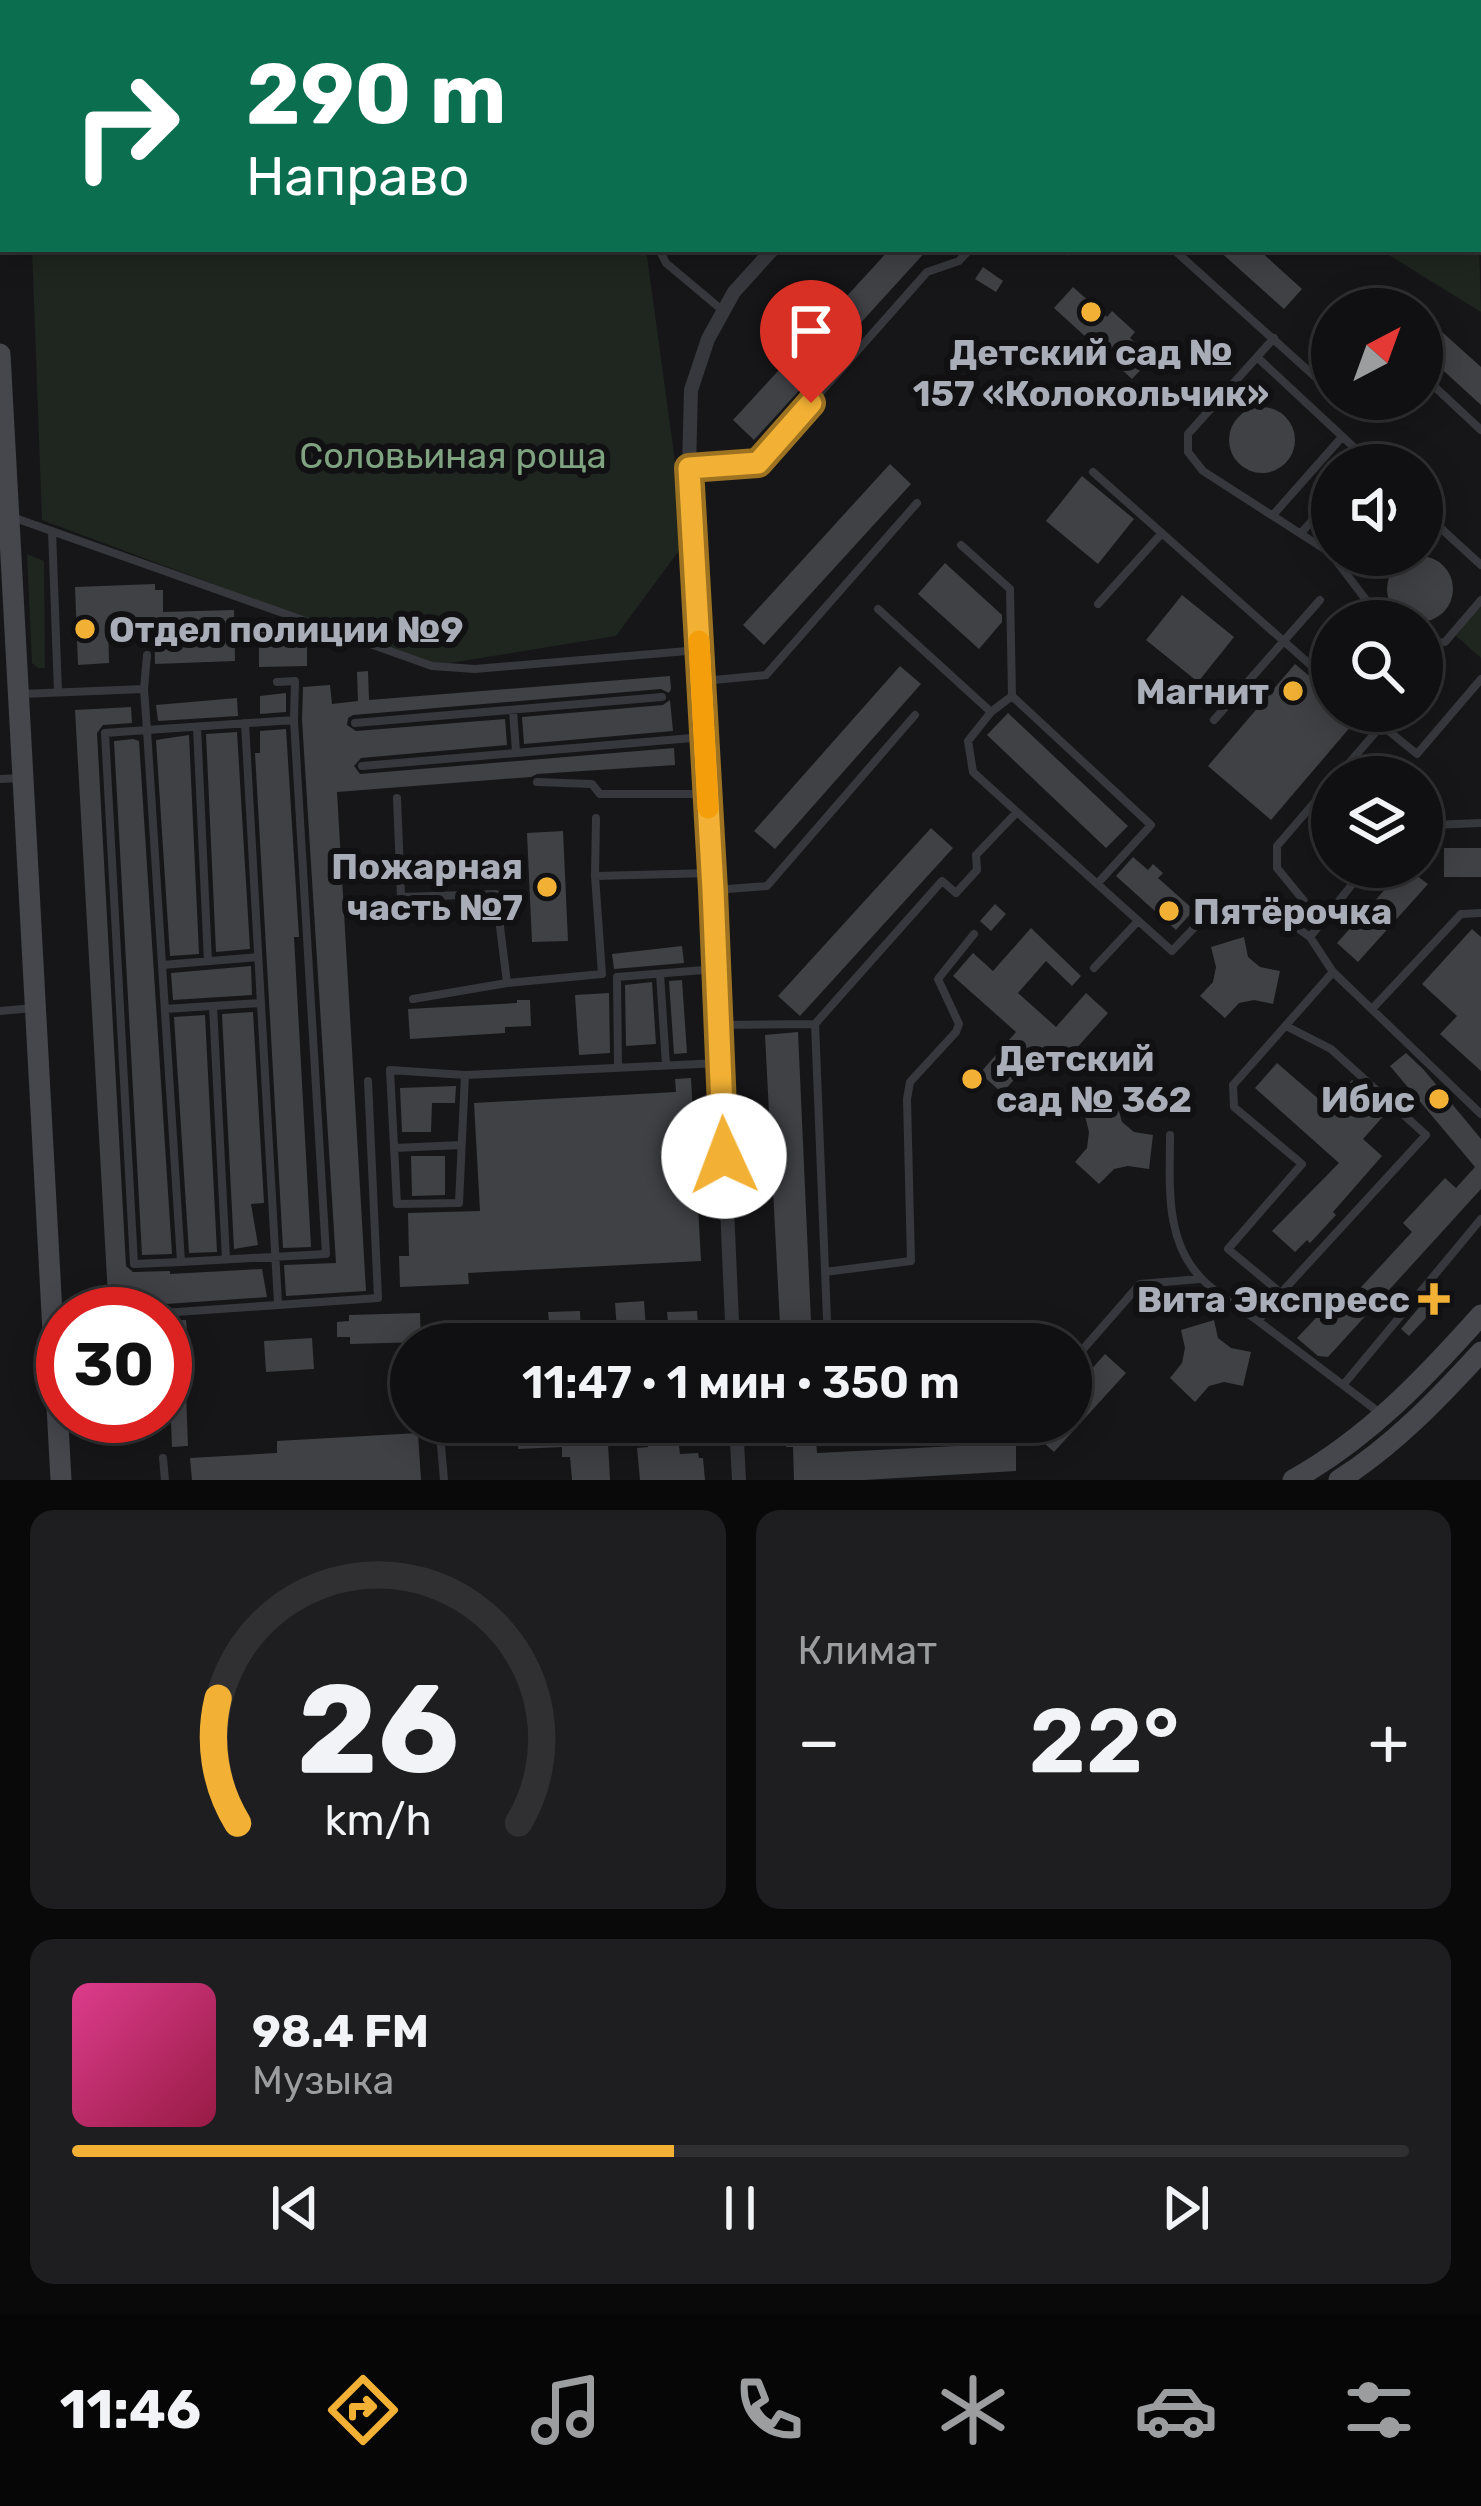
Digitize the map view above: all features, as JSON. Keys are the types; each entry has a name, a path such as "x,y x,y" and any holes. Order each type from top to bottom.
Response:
{"street":[{"path":"732,1323 689,468 691,390 723,311 770,252"},
{"path":"0,354 9,657 20,694 61,1480"},
{"path":"1293,1480 1385,1417 1481,1316"},
{"path":"1339,1480 1408,1428 1481,1352"},
{"path":"737,1443 739,1480"}],"lane":[{"path":"660,252 666,263 723,311"},
{"path":"689,468 758,463 927,272 959,261 967,252"},
{"path":"1176,252 1311,372"},
{"path":"1274,338 1188,434 1188,452 1202,471 1311,539"},
{"path":"1257,357 1349,444"},
{"path":"1443,395 1481,430"},
{"path":"1273,515 1342,437"},
{"path":"1093,472 1311,666"},
{"path":"701,681 766,675 917,503"},
{"path":"8,515 432,666 476,669 700,650"},
{"path":"1301,533 1311,522"},
{"path":"1443,530 1481,565"},
{"path":"52,531 58,692"},
{"path":"1098,604 1162,533"},
{"path":"961,545 1010,589 1012,696 1151,825 1097,884"},
{"path":"1443,642 1481,600"},
{"path":"878,609 992,712"},
{"path":"1214,720 1311,611"},
{"path":"147,655 144,688 181,1262"},
{"path":"1443,724 1481,679"},
{"path":"277,682 295,681 326,1253 134,1264 105,733 294,720"},
{"path":"20,694 144,688"},
{"path":"1012,696 968,741 973,772 1138,921 1172,951 1213,908 1274,912 1310,937 1334,972 1481,1114"},
{"path":"355,723 662,697"},
{"path":"513,710 516,752"},
{"path":"596,876 767,886 915,715"},
{"path":"245,724 278,1303"},
{"path":"197,727 208,961"},
{"path":"1355,756 1375,732"},
{"path":"1390,732 1418,754 1436,732"},
{"path":"362,766 704,737"},
{"path":"0,779 24,778"},
{"path":"536,782 592,784 601,794 707,794"},
{"path":"397,798 401,897 496,894 508,983"},
{"path":"1299,929 1304,902 1277,868 1277,846 1311,807"},
{"path":"826,1323 815,1024 942,881 956,893 976,870 976,855 1017,812"},
{"path":"412,999 602,974 596,818"},
{"path":"1443,825 1481,823"},
{"path":"1310,937 1349,888"},
{"path":"1372,1009 1460,914 1481,913"},
{"path":"1094,968 1138,921"},
{"path":"825,1272 910,1261 910,1082 956,1032 959,1024 938,979 974,934"},
{"path":"162,965 258,957"},
{"path":"618,1067 617,977 716,969"},
{"path":"1281,1293 1228,1249 1303,1164 1234,1107 1233,1085 1334,972"},
{"path":"660,974 665,1065"},
{"path":"165,1009 261,1003"},
{"path":"213,1006 226,1259"},
{"path":"0,1011 36,1008"},
{"path":"719,1025 815,1024"},
{"path":"1258,1321 1426,1135 1331,1049 1286,1026"},
{"path":"465,1075 459,1203 397,1204 390,1070 465,1075 720,1063"},
{"path":"192,1310 378,1298 368,1081"},
{"path":"1170,1135 1170,1207 1180,1247 1202,1279 1385,1417"},
{"path":"394,1148 461,1145"},
{"path":"1344,1384 1481,1219"},
{"path":"1092,1339 1140,1284 1202,1279"},
{"path":"441,1443 444,1480"},
{"path":"163,1458 165,1480"}],"green space":[{"name":"Соловьиная роща","path":"32,252 646,252 686,541 616,636 432,666 42,520"},
{"path":"1384,252 1479,252 1481,312"},
{"path":"27,554 44,561 45,668 32,663"},
{"path":"1481,606 1481,658 1455,635"}],"building":[{"path":"887,252 925,252 754,440 733,420"},
{"path":"1220,252 1261,252 1302,289 1284,309"},
{"path":"983,267 1003,281 996,292 975,279"},
{"path":"1073,287 1107,317 1112,311 1135,332 1130,338 1152,358 1132,379 1054,308"},
{"path":"1443,333 1481,367 1481,405 1443,370"},
{"path":"1262,407 1285,417 1295,440 1285,463 1262,473 1239,463 1229,440 1239,417"},
{"path":"890,464 911,484 764,645 743,625"},
{"path":"1082,476 1134,519 1098,564 1046,521"},
{"path":"945,563 1002,615 1002,622 979,649 918,594"},
{"path":"1443,566 1453,589 1443,612 1443,600 1390,600 1391,576 1443,576"},
{"path":"155,584 155,590 163,590 163,612 234,610 235,661 155,664 154,621 108,623 109,663 78,665 75,587"},
{"path":"1182,595 1234,637 1198,682 1146,640"},
{"path":"276,626 284,637 307,637 307,666 259,667 259,627"},
{"path":"1295,664 1311,677 1311,732 1346,732 1326,756 1311,756 1311,773 1271,820 1208,766"},
{"path":"900,666 921,684 775,849 754,831"},
{"path":"368,671 369,700 670,676 671,689 669,693 661,689 353,715 347,725 356,731 505,719 507,745 361,758 354,766 360,774 674,748 675,765 337,792 366,1291 286,1296 284,1265 336,1263 303,687 330,685 332,704 358,701 357,672"},
{"path":"286,693 286,712 260,714 260,696"},
{"path":"237,698 238,716 158,721 156,705"},
{"path":"670,700 673,731 524,744 522,717 663,705"},
{"path":"131,707 132,723 103,725 97,733 126,1266 133,1272 170,1274 262,1269 267,1297 192,1302 192,1287 107,1287 75,710"},
{"path":"1008,713 1128,826 1106,848 987,735"},
{"path":"286,729 311,1247 283,1248 255,753 260,753 260,731"},
{"path":"237,732 250,949 216,952 206,734"},
{"path":"189,735 199,954 170,956 156,740"},
{"path":"114,741 139,741 172,1254 142,1255"},
{"path":"931,828 953,848 800,1016 778,996"},
{"name":"Пожарная часть №7","path":"563,831 568,941 532,942 527,833"},
{"path":"1444,848 1481,848 1481,877 1444,877"},
{"path":"1133,857 1148,870 1153,864 1163,873 1158,878 1194,910 1176,930 1116,876"},
{"path":"1386,888 1424,888 1358,962 1337,943"},
{"path":"995,904 1006,914 991,931 980,921"},
{"path":"1031,928 1081,976 1072,986 1046,961 1018,993 1056,1027 1086,993 1108,1013 1058,1069 1039,1052 1002,1093 980,1073 1016,1032 953,976 973,953 993,971"},
{"path":"1472,929 1481,937 1481,1071 1440,1034 1457,1016 1422,984"},
{"path":"1244,937 1248,957 1260,967 1280,971 1273,1004 1239,1003 1225,1018 1200,996 1213,982 1216,967 1211,947"},
{"path":"682,946 684,963 614,969 612,954"},
{"path":"251,966 252,995 173,1000 171,973"},
{"path":"682,980 687,1053 674,1054 669,981"},
{"path":"652,982 656,1044 626,1046 625,985"},
{"path":"609,993 610,1053 579,1055 575,995"},
{"path":"530,1000 531,1026 505,1027 505,1033 410,1039 408,1009"},
{"path":"253,1012 264,1203 251,1204 258,1245 234,1249 222,1014"},
{"path":"205,1015 217,1252 189,1253 174,1017"},
{"path":"798,1032 811,1323 780,1323 765,1035"},
{"path":"1406,1053 1481,1139 1481,1189 1328,1357 1318,1356 1297,1338 1330,1303 1339,1311 1412,1232 1403,1223 1445,1178 1456,1188 1475,1167 1390,1066"},
{"path":"1277,1063 1328,1107 1352,1080 1387,1112 1363,1139 1382,1156 1333,1212 1336,1215 1295,1252 1272,1231 1339,1163 1255,1088"},
{"path":"691,1078 701,1261 468,1273 469,1284 400,1287 399,1256 409,1256 408,1213 480,1211 474,1103 676,1092 675,1079"},
{"path":"456,1086 455,1103 432,1103 431,1132 402,1132 400,1088"},
{"path":"1117,1104 1122,1122 1134,1132 1153,1135 1149,1169 1114,1169 1099,1184 1075,1162 1087,1148 1084,1112"},
{"path":"411,1156 445,1156 445,1195 412,1196"},
{"path":"1432,1292 1442,1301 1409,1336 1401,1329"},
{"path":"644,1301 646,1323 616,1323 615,1303"},
{"path":"580,1311 580,1323 513,1323 549,1321 548,1312"},
{"path":"697,1311 698,1323 668,1323 667,1312"},
{"path":"420,1313 420,1323 390,1323 390,1343 350,1344 350,1337 337,1337 337,1322 349,1321 349,1315"},
{"path":"1214,1320 1218,1338 1231,1348 1251,1352 1243,1386 1224,1382 1209,1386 1195,1402 1170,1378 1182,1363 1181,1330"},
{"path":"312,1338 314,1369 266,1372 264,1341"},
{"path":"1105,1354 1126,1373 1092,1410 1092,1369"},
{"path":"390,1435 390,1443 419,1443 421,1480 192,1480 190,1458 277,1453 277,1441"},
{"path":"518,1443 608,1443 610,1480 572,1480 570,1457 562,1457 562,1447 518,1449"},
{"path":"648,1443 679,1443 680,1454 698,1453 705,1480 640,1480 637,1448 648,1447"},
{"path":"786,1443 816,1443 817,1453 1016,1443 1016,1471 794,1480 793,1447"}],"slow traffic":[{"path":"699,641 708,808"}],"place":[{"name":"Детский сад № 157 «Колокольчик»","path":"1091,312"},
{"name":"Отдел полиции №9","path":"85,629"},
{"name":"Магнит","path":"1293,691"},
{"name":"Пожарная часть №7","path":"547,887"},
{"name":"Пятёрочка","path":"1169,911"},
{"name":"Детский сад № 362","path":"972,1079"},
{"name":"Ибис","path":"1439,1099"},
{"name":"Вита Экспресс","path":"1434,1299"}],"route":[{"path":"724,1156 689,468 758,463 811,403"}]}
